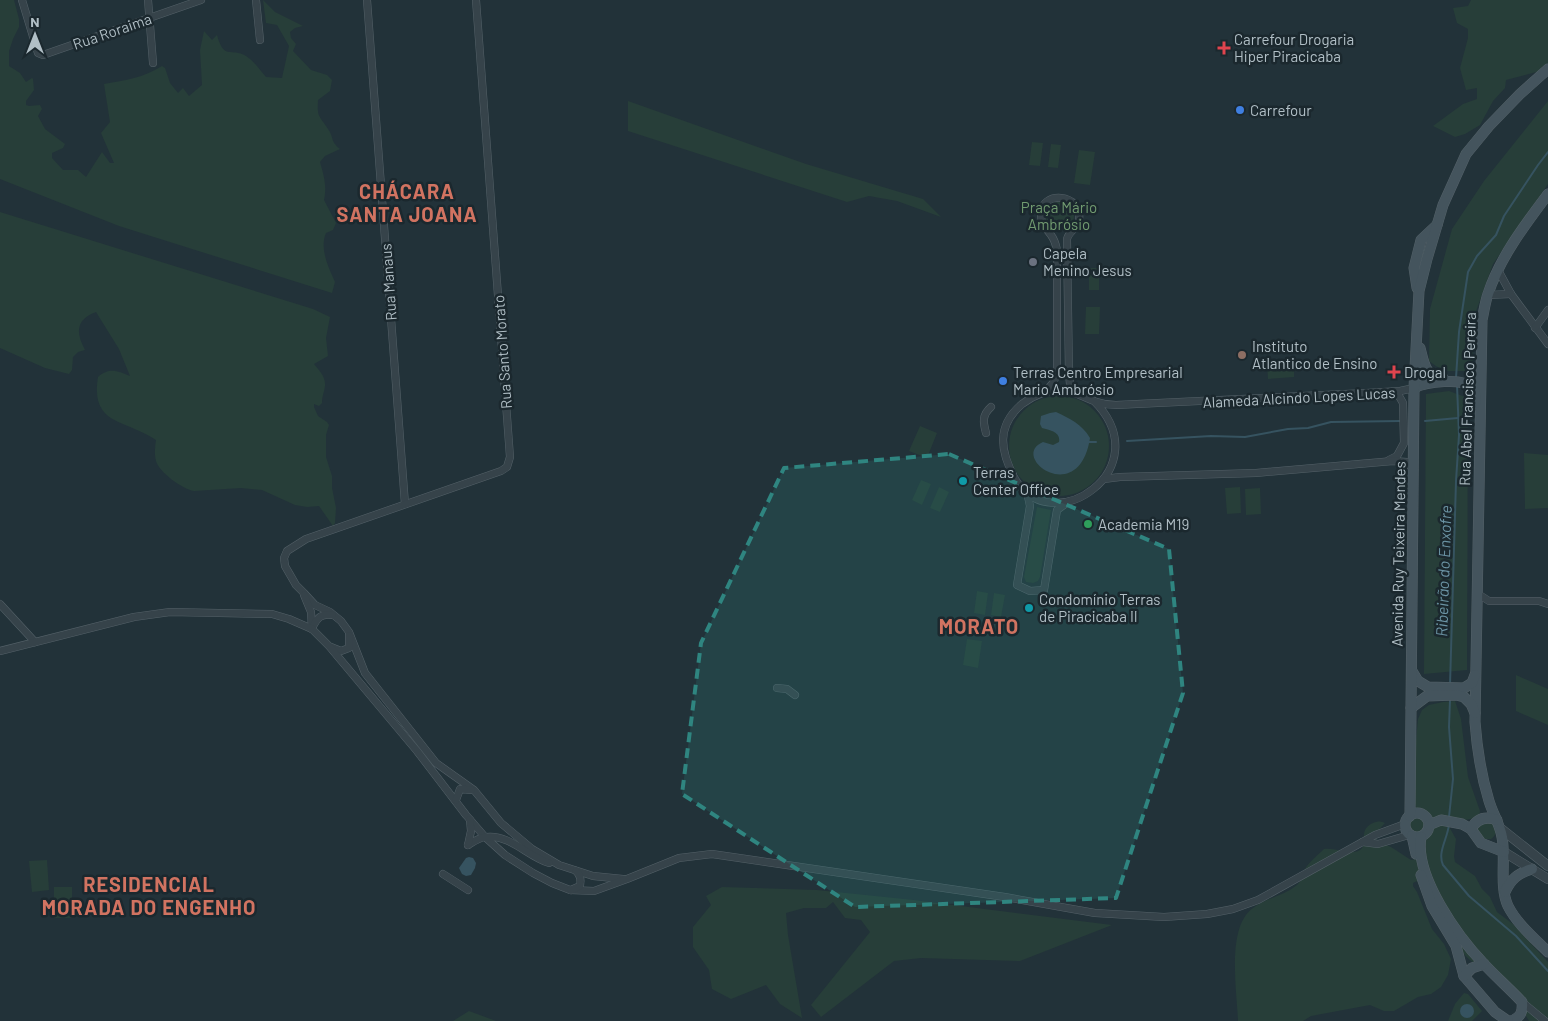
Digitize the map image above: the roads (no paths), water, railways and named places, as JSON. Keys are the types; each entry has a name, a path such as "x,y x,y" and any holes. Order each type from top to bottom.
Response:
{"main road":[{"name":"Avenida Ruy Teixeira Mendes","path":"1411,829 1414,388 1419,294 1437,225 1466,154 1489,126 1520,94 1548,70"},
{"name":"Rua Abel Francisco Pereira","path":"1504,892 1504,852 1500,828 1482,778 1477,752 1475,715 1482,320 1488,295 1498,270 1523,228 1548,194"},
{"path":"1417,337 1426,369 1438,380"},
{"path":"1414,388 1438,380 1463,381 1473,378 1481,370"},
{"path":"1463,381 1472,388 1475,394 1476,412 1480,423"},
{"path":"1412,670 1418,681 1428,692"},
{"path":"1464,693 1472,683 1476,670"},
{"path":"1411,708 1428,692 1464,693"},
{"path":"1464,693 1475,715"},
{"path":"1411,829 1420,846 1430,883 1459,935 1484,964 1522,1002 1522,1013 1520,1016 1510,1021 1495,1012 1464,976 1456,946 1432,906 1423,885 1411,829 1415,813 1426,818 1429,825 1427,832 1411,829"},
{"path":"1471,829 1474,823 1482,818 1489,817 1500,828 1497,845 1489,847"},
{"path":"1429,825 1442,820 1455,822 1471,829 1476,837 1489,847 1504,852"},
{"path":"1532,869 1516,876 1504,892 1508,906 1516,918 1548,952"},
{"path":"1464,976 1472,968 1484,964"}],"street":[{"name":"Rua Roraima","path":"22,0 38,53 43,55 200,0"},
{"path":"148,0 153,63"},
{"path":"256,0 260,40"},
{"name":"Rua Manaus","path":"367,0 405,504"},
{"name":"Rua Santo Morato","path":"304,593 296,585 285,566 284,558 287,551 306,539 501,471 507,467 510,456 476,0"},
{"path":"1045,392 1053,383 1057,374 1057,250 1053,236 1049,232 1043,224 1041,214 1044,205 1052,199 1062,197 1075,204 1079,214 1078,224 1068,233 1058,235 1049,232"},
{"path":"1068,233 1069,374 1070,384 1079,394"},
{"path":"1498,270 1512,294 1548,344"},
{"path":"1488,295 1512,294"},
{"path":"1536,328 1548,310"},
{"name":"Alameda Alcindo Lopes Lucas","path":"1094,401 1116,405 1392,392 1414,388"},
{"path":"1027,492 1030,506 1017,585 1030,591 1044,590 1057,510 1068,502 1084,496 1104,480 1114,457 1114,438 1109,419 1094,401 1079,394 1060,390 1045,392 1030,398 1014,411 1007,421 1003,433 1005,458 1019,484 1036,498 1048,502 1068,502"},
{"path":"1382,462 1397,456 1404,443 1403,403 1399,396 1392,392"},
{"path":"986,433 982,422 986,412 991,407"},
{"path":"1104,480 1120,477 1279,472 1402,461 1409,464 1414,470"},
{"path":"304,593 315,605 337,617 350,632 365,673 436,763 474,790 501,823 522,842 559,865"},
{"path":"304,593 311,612 312,629"},
{"path":"1478,594 1489,601 1547,602"},
{"path":"1478,610 1489,601"},
{"path":"0,604 35,642"},
{"path":"0,651 134,617 170,612 272,614 289,619 312,629 329,646 418,751 485,837 514,862 552,883 570,890 594,891 679,858 712,854 995,895 1095,913 1164,918 1207,914 1233,909 1258,900 1375,835 1411,829"},
{"path":"312,629 318,617 323,615 337,617"},
{"path":"329,646 340,652 349,648 350,632"},
{"path":"777,688 787,689 795,695"},
{"path":"456,800 460,789 474,790"},
{"path":"470,820 471,831 468,845 485,837 497,837 507,840 530,855 546,862 593,876 626,879"},
{"path":"1500,828 1548,866"},
{"path":"1362,842 1378,844 1411,829"},
{"path":"1504,852 1548,879"},
{"path":"570,890 580,886 579,874 574,869"},
{"path":"443,874 468,890"},
{"path":"1522,1002 1545,1021"}],"water":[{"path":"1056,412 1079,425 1090,438 1083,459 1073,471 1061,474 1049,472 1040,466 1034,458 1035,449 1043,442 1053,445 1059,442 1057,434 1042,428 1040,424 1041,416"},
{"path":"466,858 473,858 476,863 471,875 466,876 462,874 459,868"},
{"path":"1464,1004 1470,1004 1474,1011 1470,1018 1464,1018 1460,1014 1460,1008"}],"waterway":[{"name":"Ribeirão do Enxofre","path":"1456,378 1459,332 1468,272 1477,256 1496,235 1504,216 1548,152"},
{"name":"Ribeirão do Enxofre","path":"1450,685 1459,435 1457,385"},
{"path":"1425,421 1458,418"},
{"path":"1127,441 1211,436 1245,437 1288,429 1308,428 1331,422 1400,421"},
{"path":"1089,442 1096,442"},
{"name":"Ribeirão do Enxofre","path":"1449,817 1453,779 1449,727 1450,700"},
{"name":"Ribeirão do Enxofre","path":"1449,824 1441,855 1443,865 1469,896 1516,936 1548,971"}],"place":[{"name":"Carrefour Drogaria Hiper Piracicaba","path":"1224,48"},
{"name":"Carrefour","path":"1240,110"},
{"name":"Capela Menino Jesus","path":"1033,262"},
{"name":"Instituto Atlantico de Ensino","path":"1242,355"},
{"name":"Drogal","path":"1394,372"},
{"name":"Terras Centro Empresarial Mario Ambrósio","path":"1003,381"},
{"name":"Terras Center Office","path":"963,481"},
{"name":"Academia M19","path":"1088,524"},
{"name":"Condomínio Terras de Piracicaba II","path":"1029,608"}],"district":[{"name":"CHÁCARA SANTA JOANA","path":"407,202"},
{"name":"MORATO","path":"979,626"},
{"name":"RESIDENCIAL MORADA DO ENGENHO","path":"149,896"}],"park label":[{"name":"Praça Mário Ambrósio","path":"1059,216"}]}
